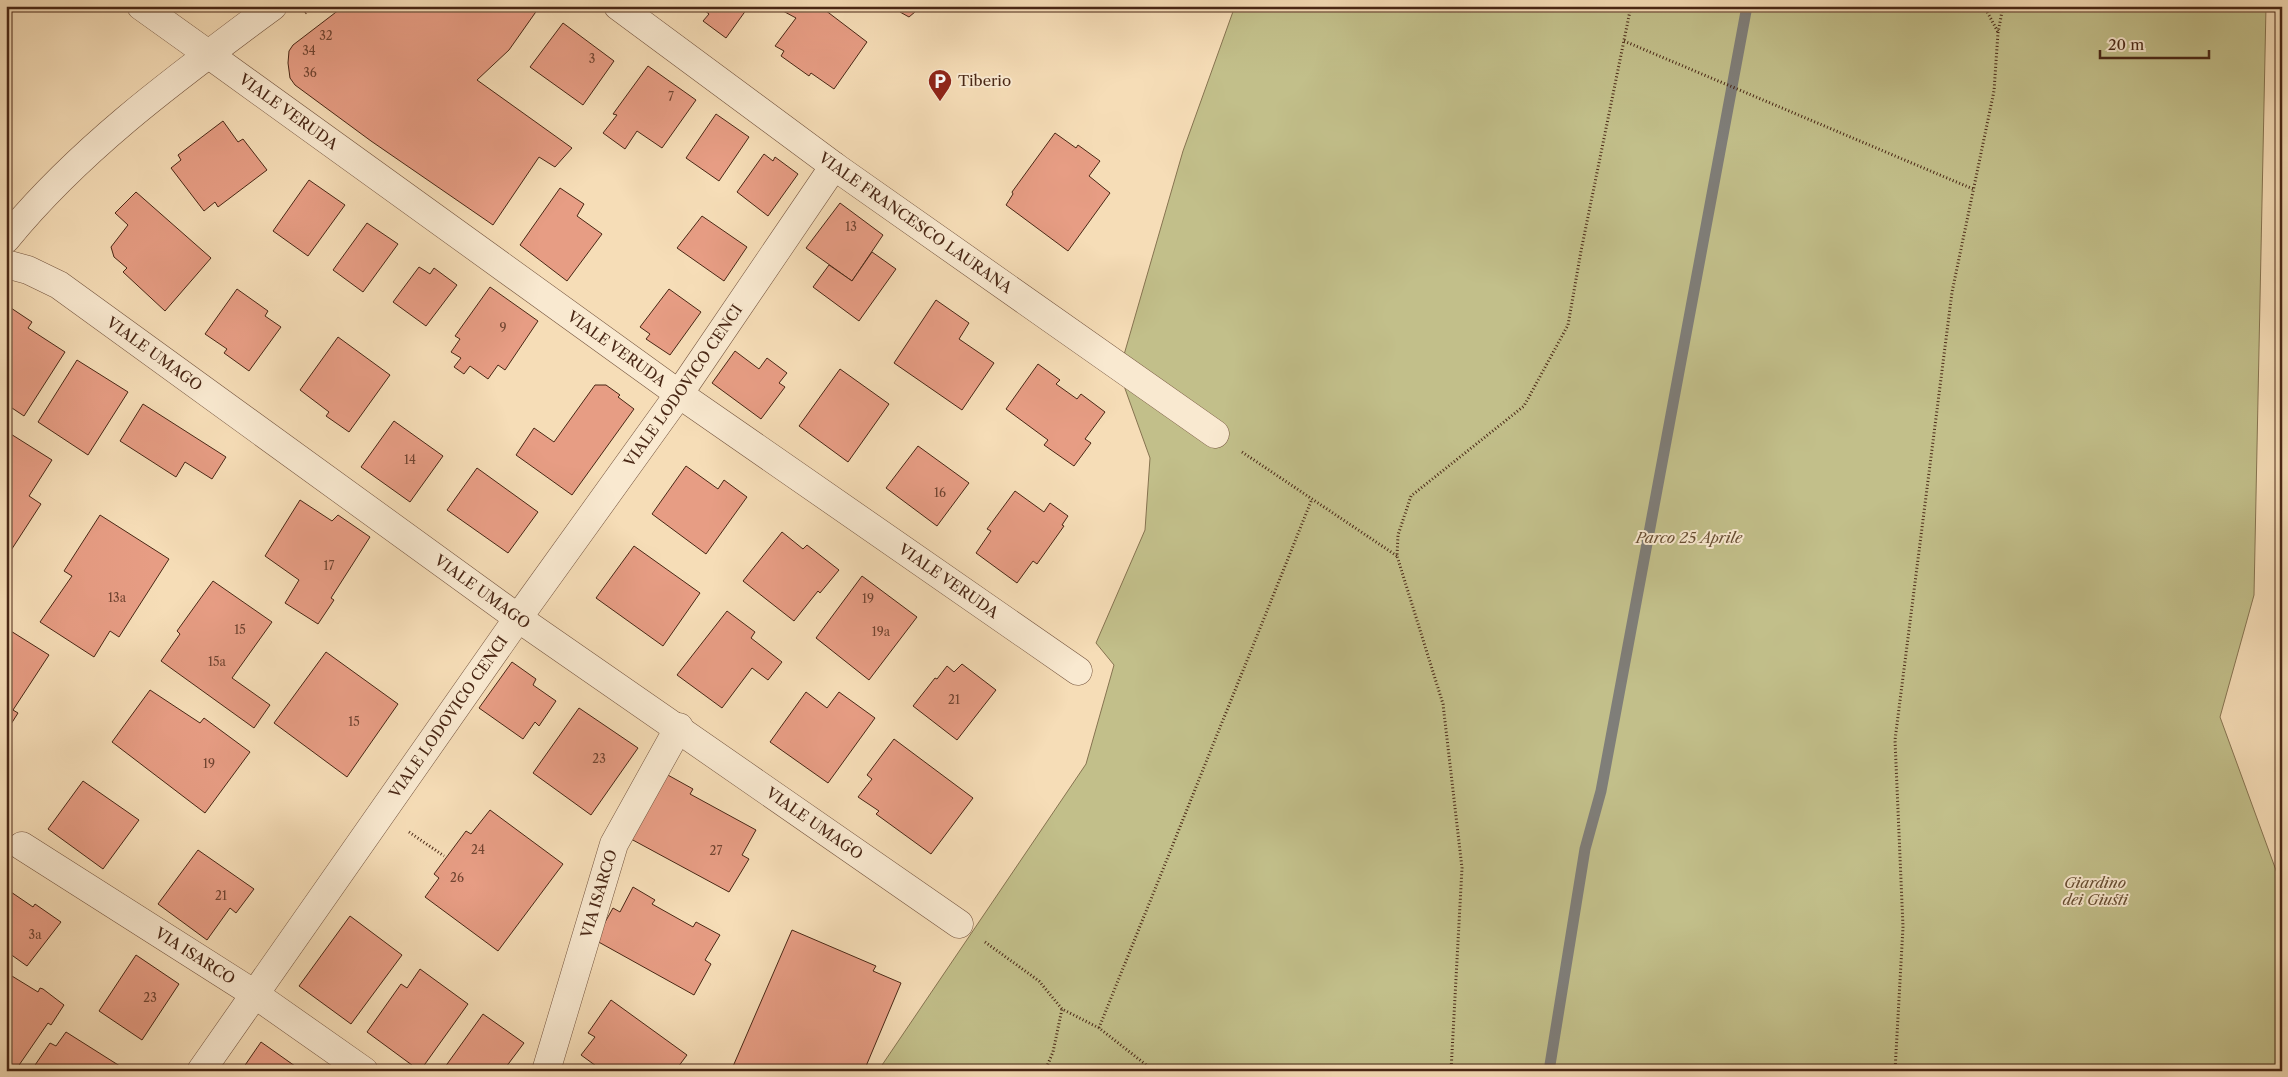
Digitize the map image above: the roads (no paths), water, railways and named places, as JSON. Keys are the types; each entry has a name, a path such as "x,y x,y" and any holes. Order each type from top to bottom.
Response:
{"street":[{"name":"VIALE VERUDA","path":"141,6 679,394 1078,671"},
{"path":"6,239 18,213 77,161 208,54 273,6"},
{"name":"VIALE FRANCESCO LAURANA","path":"618,6 834,166 1215,434"},
{"name":"VIALE LODOVICO CENCI","path":"201,1071 253,994 518,618 679,394 834,166"},
{"name":"VIALE UMAGO","path":"6,264 28,270 60,285 518,618 679,727 959,924"},
{"name":"VIA ISARCO","path":"546,1071 614,844 679,727"},
{"name":"VIA ISARCO","path":"22,846 253,994 364,1071"}],"waterway":[{"path":"1549,1071 1585,849 1601,791 1747,6"}],"place":[{"name":"Tiberio","path":"940,102"}],"park label":[{"name":"Parco 25 Aprile","path":"1689,538"},
{"name":"Giardino dei Giusti","path":"2095,892"}]}
